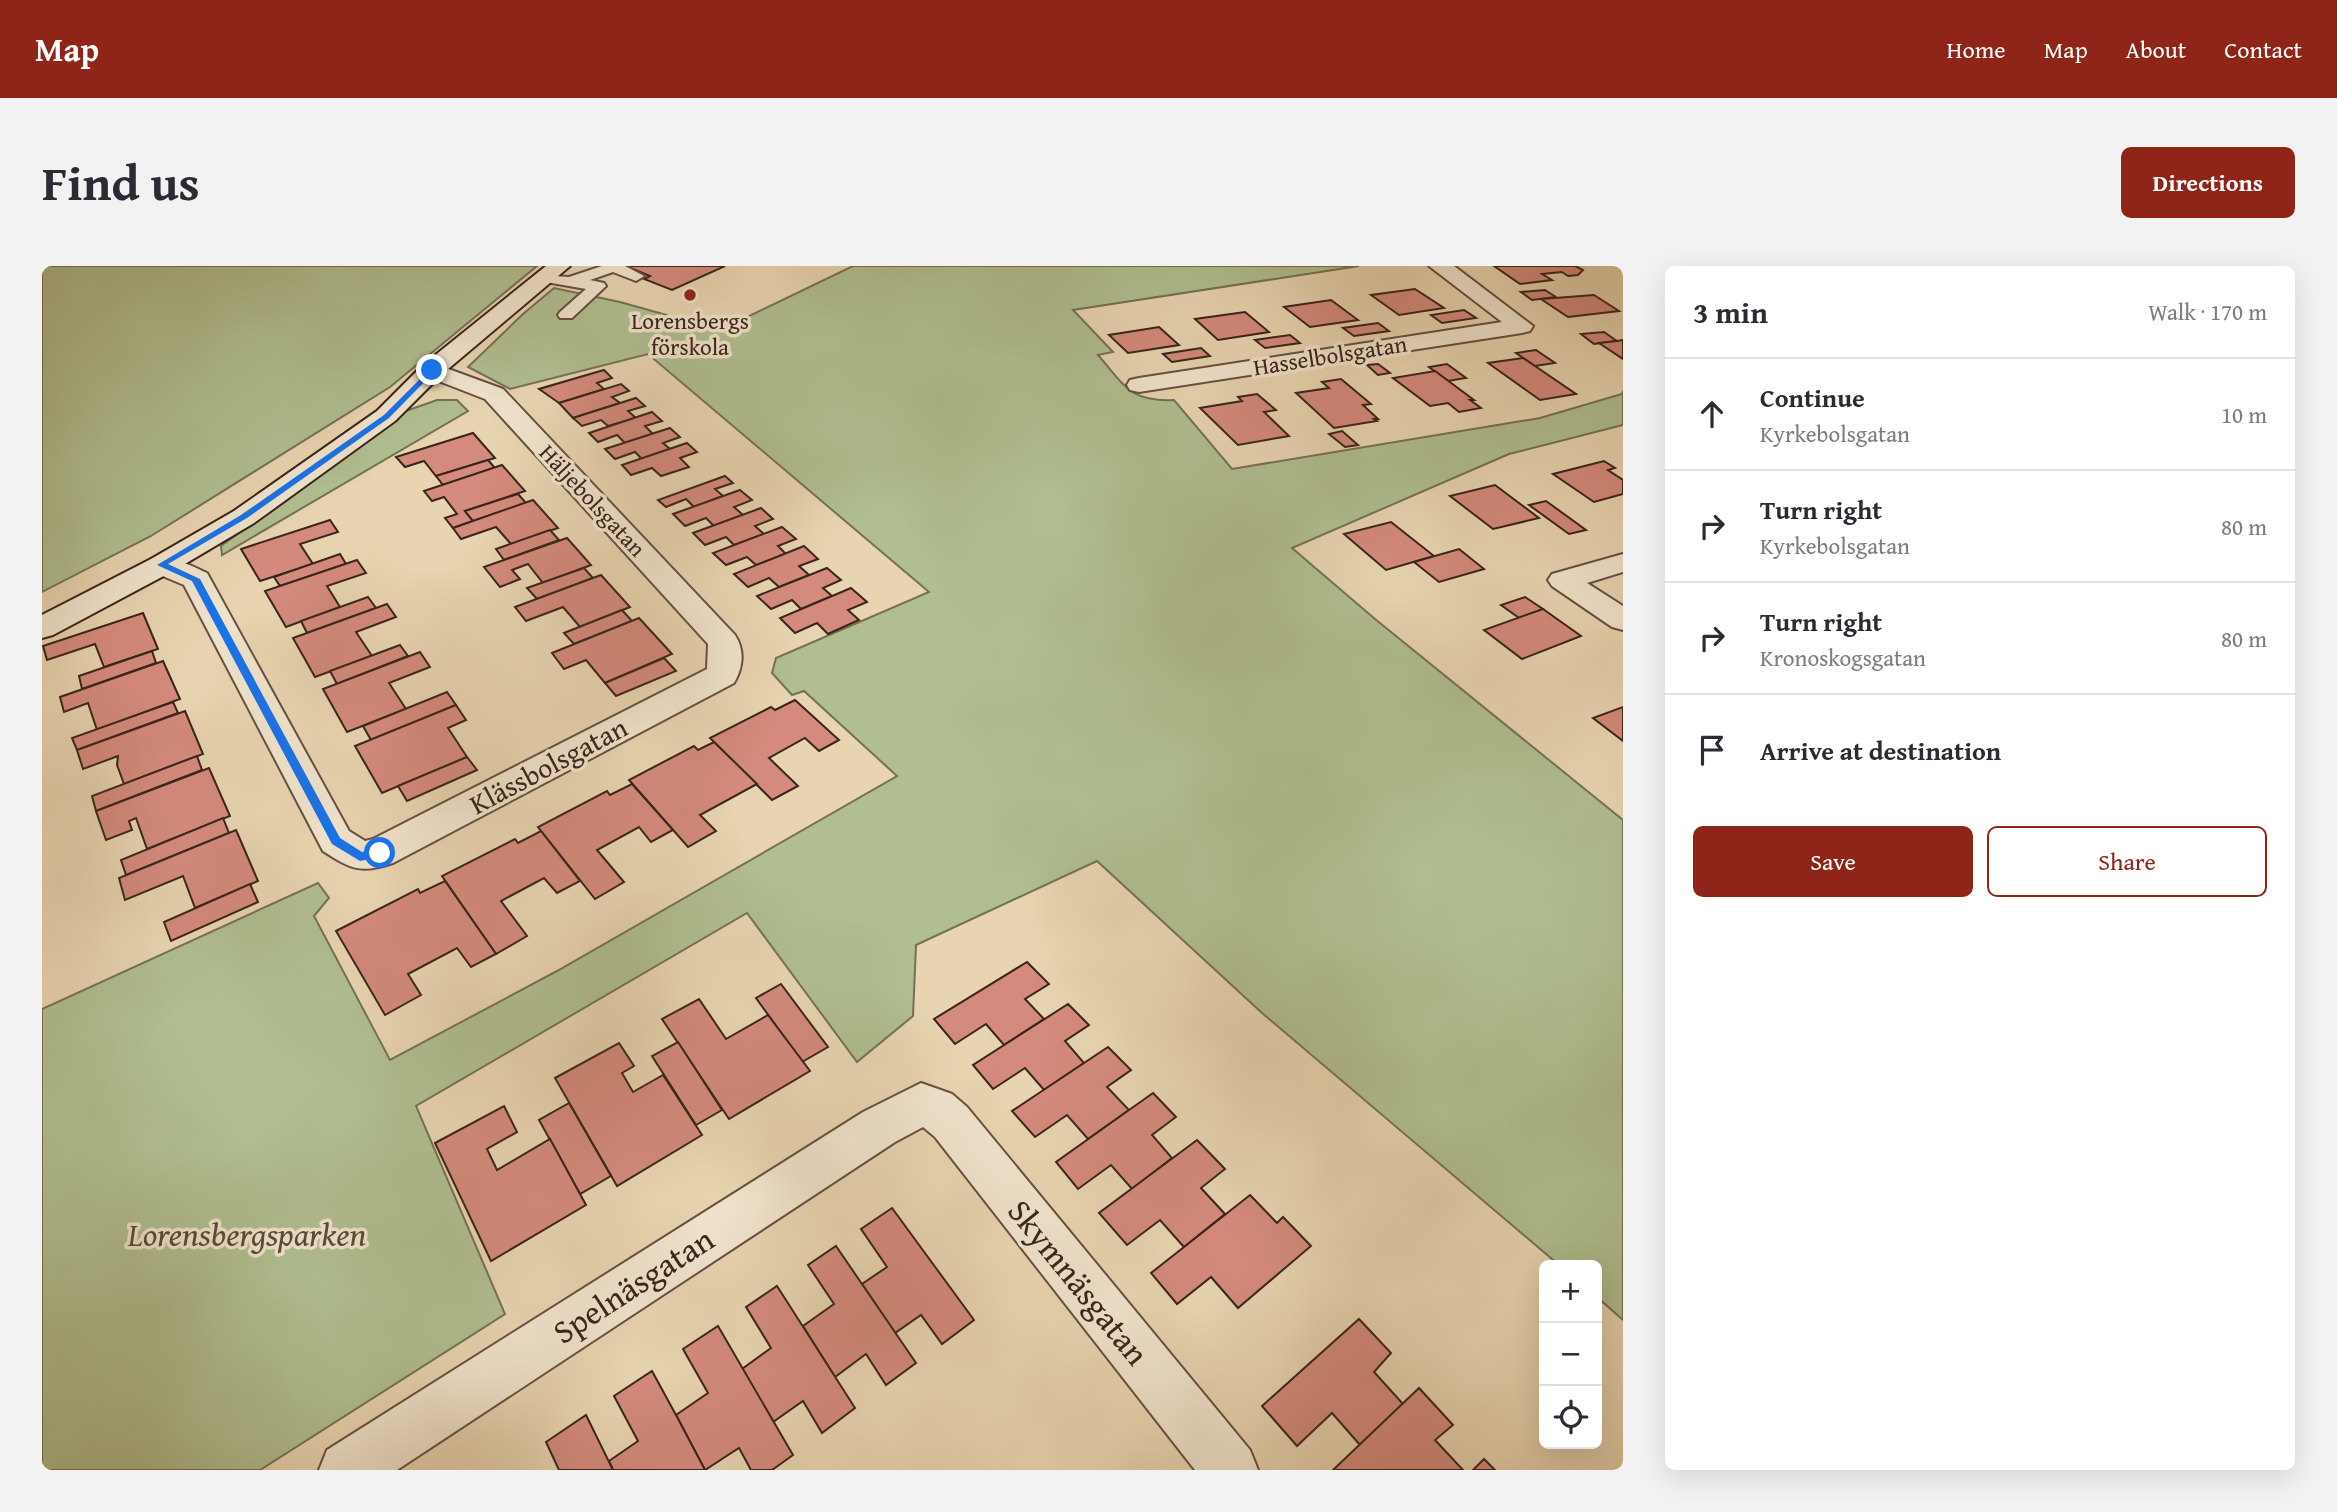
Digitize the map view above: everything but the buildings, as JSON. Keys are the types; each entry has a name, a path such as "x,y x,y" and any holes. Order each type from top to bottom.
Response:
{"street":[{"name":"Hasselbolsgatan","path":"1139,385 1522,326 1440,266"},
{"path":"42,628 162,565 244,517 386,416 432,370 558,275"},
{"name":"Häljebolsgatan","path":"432,370 494,394 724,642 726,661"},
{"path":"1623,563 1563,580 1623,620"},
{"name":"Klässbolsgatan","path":"162,565 196,579 336,841 360,856 380,853 722,675 726,661"},
{"name":"Spelnäsgatan","path":"347,1470 879,1127 921,1104"},
{"name":"Skymnäsgatan","path":"921,1104 936,1109 951,1122 1230,1470"}],"lane":[{"path":"558,275 614,267 636,276"},
{"path":"558,275 597,286 566,315"}],"green space":[{"path":"42,266 537,266 390,387 151,536 42,592"},
{"name":"Lorensbergsparken","path":"853,266 1359,266 1073,310 1113,352 1098,355 1122,383 1147,398 1174,400 1232,469 1540,418 1622,394 1623,391 1623,425 1509,454 1292,548 1375,619 1623,820 1623,1320 1602,1301 1602,1260 1553,1260 1262,1013 1097,861 916,945 913,1016 857,1062 747,913 416,1106 505,1314 260,1470 42,1470 42,1009 318,883 329,898 314,916 390,1060 557,971 897,776 804,691 792,695 772,673 776,658 929,592 648,354 510,389 468,367 554,288 620,302 720,330"},
{"path":"437,400 457,400 468,411 222,555 221,546 406,411"}],"place":[{"name":"Lorensbergs förskola","path":"690,295"}],"route":[{"path":"380,853 360,856 336,841 196,579 162,565 244,517 386,416 432,370"}]}
